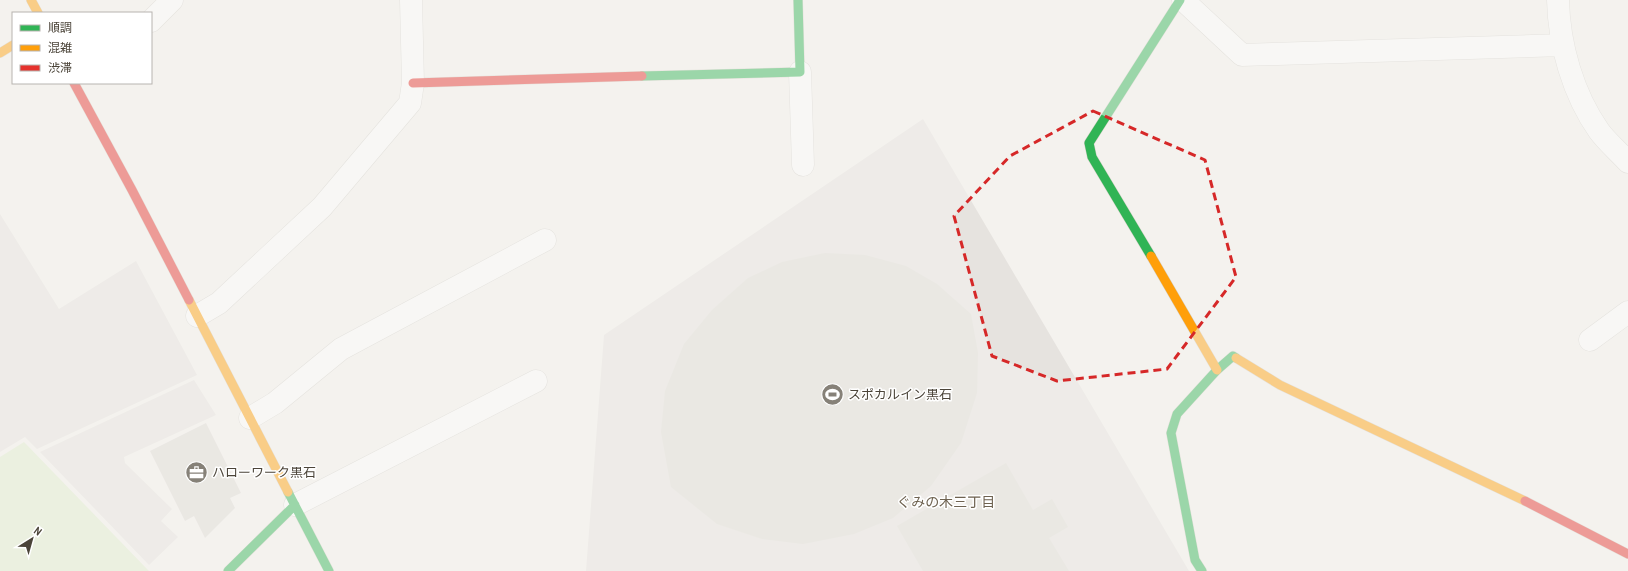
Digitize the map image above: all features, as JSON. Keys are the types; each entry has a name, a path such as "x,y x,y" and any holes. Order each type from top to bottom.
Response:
{"street":[{"path":"31,0 37,12"},
{"path":"152,20 172,0"},
{"path":"197,316 219,303 322,207 410,103 413,83 411,0"},
{"path":"798,0 803,164"},
{"path":"1180,0 1089,143 1092,157 1217,370"},
{"path":"1183,0 1242,55 1563,45"},
{"path":"1558,0 1563,45 1577,90 1599,131 1628,162"},
{"path":"0,53 12,46"},
{"path":"413,83 800,72"},
{"path":"75,84 197,316 328,571"},
{"path":"250,418 275,403 341,349 545,240"},
{"path":"1590,340 1628,312"},
{"path":"1202,571 1195,560 1171,433 1177,414 1217,370 1233,356 1280,385 1552,514 1628,554"},
{"path":"228,571 295,505 536,380"}],"highlighted area":[{"path":"1093,111 1205,160 1236,277 1167,369 1057,381 992,356 954,216 1010,156"}],"green space":[{"path":"24,442 149,571 0,571 0,457"}],"shaded area":[{"path":"923,119 1189,571 586,571 604,335"},
{"path":"0,214 59,309 136,261 197,375 37,449 25,437 0,452"},
{"path":"194,380 216,415 124,457 125,463 172,509 161,521 178,537 149,565 40,452"}],"building":[{"path":"825,253 865,255 906,266 937,284 971,314 978,353 977,393 961,443 931,486 893,518 854,534 803,544 762,539 717,524 671,487 661,432 665,391 684,344 712,310 748,278 782,262"},
{"name":"ハローワーク黒石","path":"206,423 241,493 230,498 235,508 205,538 194,516 185,521 150,451"},
{"path":"1006,463 1033,510 1052,499 1068,527 1049,538 1069,571 923,571 897,526"}],"traffic: fast":[{"path":"642,76 800,72 798,0"},
{"path":"1151,256 1092,157 1089,143 1180,0"},
{"path":"1202,571 1195,560 1171,433 1177,414 1217,370 1233,356 1236,358"},
{"path":"288,492 329,571"},
{"path":"228,571 295,505"}],"traffic: slow":[{"path":"31,0 37,12"},
{"path":"0,53 12,46"},
{"path":"1151,256 1217,370"},
{"path":"189,300 288,492"},
{"path":"1236,358 1280,385 1525,501"}],"traffic: jam":[{"path":"413,83 642,76"},
{"path":"75,84 189,300"},
{"path":"1525,501 1628,554"}],"place":[{"name":"スポカルイン黒石","path":"832,394"},
{"name":"ハローワーク黒石","path":"196,472"}],"district":[{"name":"ぐみの木三丁目","path":"946,502"}]}
